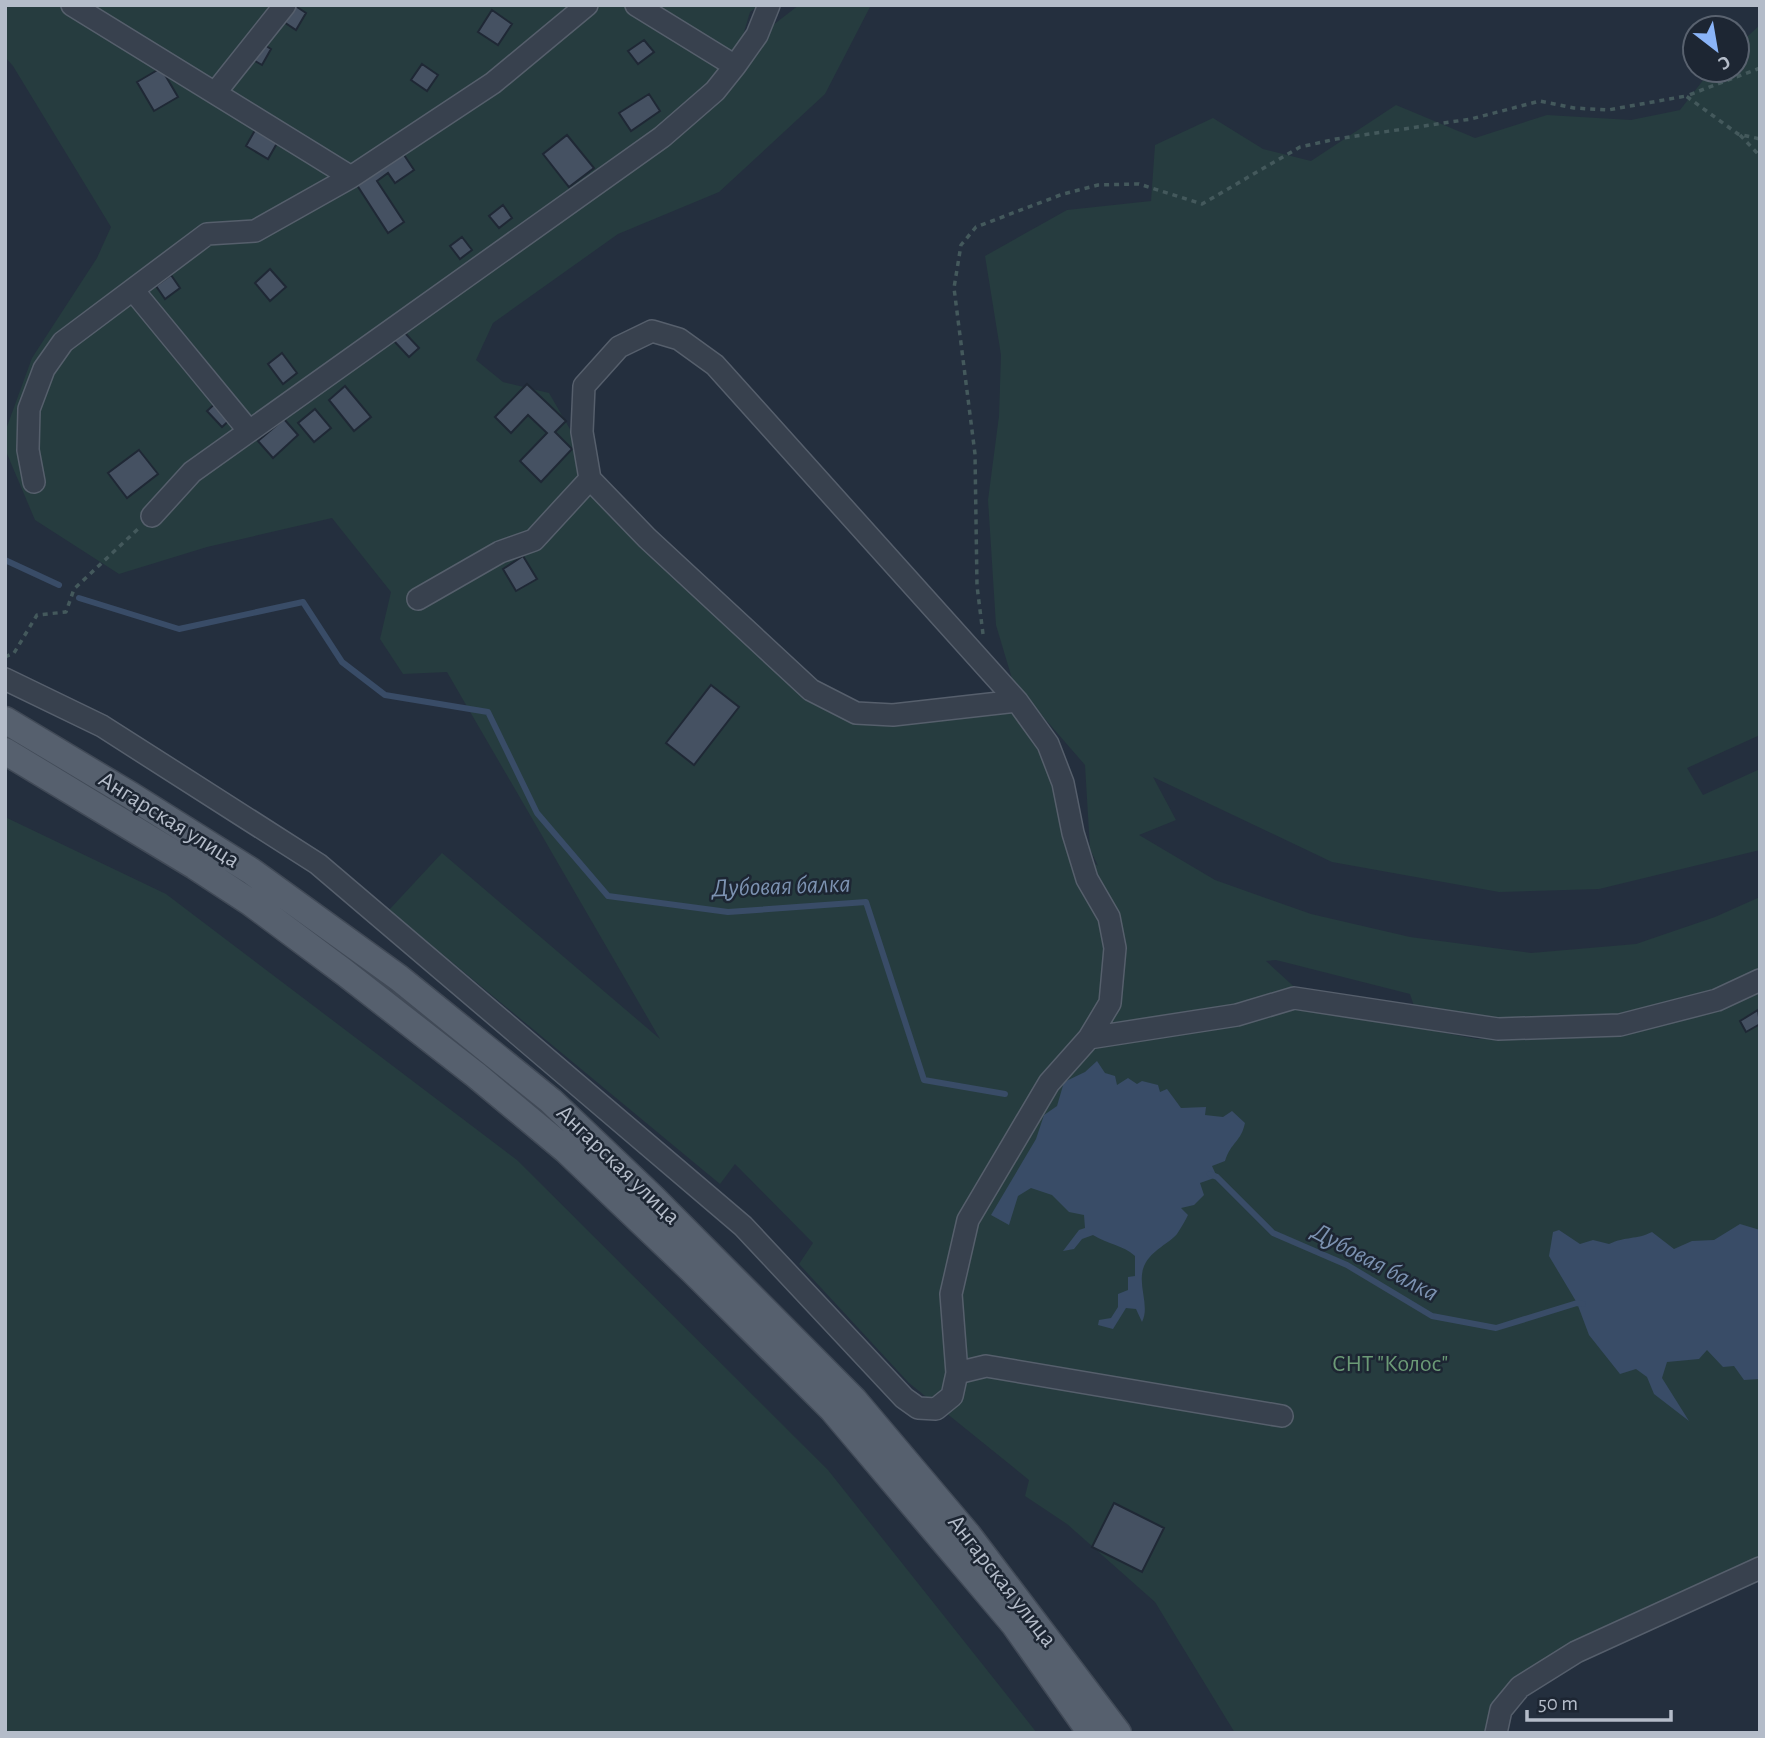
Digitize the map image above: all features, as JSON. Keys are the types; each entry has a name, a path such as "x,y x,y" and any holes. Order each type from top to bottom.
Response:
{"main road":[{"name":"Ангарская улица","path":"5,720 130,794 251,871 399,978 551,1101 653,1198 854,1400 968,1535 1118,1733"},
{"name":"Ангарская улица","path":"5,751 250,902 476,1075 566,1150 832,1409 1014,1624 1091,1733"}],"street":[{"path":"72,5 351,177"},
{"path":"215,93 285,5"},
{"path":"34,482 28,450 29,409 44,369 63,342 207,234 255,231 351,177 493,83 587,5"},
{"path":"636,5 735,66"},
{"path":"152,516 192,472 662,137 715,91 757,35 769,5"},
{"path":"133,290 249,431"},
{"path":"5,679 103,726 318,864 743,1226 904,1398 918,1408 936,1409 952,1396 957,1373 951,1294 968,1220 1049,1083 1089,1038 1110,1003 1115,948 1109,917 1087,879 1073,833 1063,783 1048,744 1017,701 715,365 679,339 652,331 620,347 584,386 582,432 590,478 647,538 811,690 856,713 893,715 1017,701"},
{"path":"418,599 500,552 534,540 590,478"},
{"path":"1089,1038 1237,1014 1294,998 1498,1029 1619,1025 1717,1000 1760,980"},
{"path":"957,1373 986,1366 1282,1416"},
{"path":"1496,1733 1501,1710 1520,1687 1576,1652 1760,1568"}],"path":[{"path":"987,668 977,586 975,454 954,288 961,245 976,227 1063,194 1098,184 1139,184 1202,204 1300,147 1471,119 1540,101 1574,108 1608,110 1686,96 1760,68"},
{"path":"1686,96 1738,134 1760,156"},
{"path":"1738,134 1760,139"},
{"path":"5,657 14,653 37,615 66,612 74,589 152,516"}],"green space":[{"name":"СНТ \"Колос\"","path":"5,5 759,5 750,12 738,52 799,5 871,5 825,94 719,192 618,234 493,323 476,360 503,382 549,393 589,462 685,562 818,683 868,707 998,697 1017,719 1040,739 1072,844 1098,866 1090,849 1085,765 1013,682 996,625 988,500 999,416 1001,355 985,256 1067,210 1151,201 1155,145 1213,118 1263,149 1311,161 1396,105 1475,138 1547,115 1631,120 1680,110 1700,84 1751,84 1751,33 1760,25 1760,735 1687,768 1703,795 1760,769 1760,850 1599,889 1499,892 1332,862 1153,777 1176,820 1139,835 1215,880 1311,914 1410,937 1531,953 1636,944 1715,917 1760,897 1760,1557 1520,1674 1493,1710 1487,1733 1235,1733 1155,1602 1067,1524 1025,1496 1029,1480 909,1383 799,1264 813,1243 735,1164 720,1184 389,910 442,853 660,1039 447,672 403,674 380,639 391,592 332,518 207,547 119,574 35,520 5,449 5,432 32,358 97,258 111,227 5,57","holes":["1276,960 1410,994 1414,1006 1494,1023 1617,1018 1729,1000 1688,1018 1564,1034 1477,1039 1429,1030 1380,1012 1314,1005 1266,961"]},
{"path":"5,817 166,894 517,1160 828,1470 1037,1733 5,1733"}],"water":[{"path":"1097,1061 1105,1073 1115,1076 1117,1085 1128,1078 1137,1084 1142,1081 1158,1085 1160,1092 1167,1089 1181,1108 1206,1107 1205,1115 1223,1117 1232,1111 1245,1123 1225,1161 1212,1166 1217,1177 1200,1183 1204,1195 1194,1205 1181,1208 1188,1215 1177,1234 1153,1253 1146,1263 1142,1276 1145,1310 1142,1322 1136,1309 1126,1308 1113,1329 1098,1325 1099,1320 1111,1318 1118,1307 1118,1294 1128,1290 1128,1277 1135,1276 1135,1256 1093,1235 1082,1239 1074,1249 1063,1251 1079,1230 1085,1228 1084,1215 1069,1212 1052,1195 1031,1188 1018,1196 1009,1225 991,1215 1036,1139 1044,1115 1057,1106 1064,1082 1085,1072"},
{"path":"1740,1224 1760,1230 1760,1379 1744,1380 1734,1366 1723,1367 1707,1350 1699,1359 1667,1362 1662,1378 1689,1421 1654,1394 1647,1377 1636,1369 1620,1374 1589,1335 1577,1303 1549,1256 1553,1232 1559,1230 1580,1244 1593,1240 1609,1244 1652,1232 1674,1249 1692,1241 1714,1240"}],"building":[{"path":"294,5 306,13 296,30 281,20"},
{"path":"492,10 512,24 498,45 478,32"},
{"path":"644,40 654,52 638,64 628,51"},
{"path":"258,41 271,49 262,65 248,57"},
{"path":"422,64 438,75 427,91 411,80"},
{"path":"161,68 178,97 154,111 137,82"},
{"path":"649,94 660,111 631,131 619,113"},
{"path":"258,125 280,138 268,159 246,146"},
{"path":"567,135 594,168 569,187 543,154"},
{"path":"402,152 414,170 395,183 388,173 377,181 404,222 388,233 355,182"},
{"path":"503,205 512,218 499,228 489,216"},
{"path":"462,237 472,250 460,259 450,246"},
{"path":"270,269 286,287 270,301 255,283"},
{"path":"171,275 180,288 165,299 156,286"},
{"path":"404,332 419,348 409,357 394,341"},
{"path":"282,353 297,373 283,384 268,364"},
{"path":"527,384 566,421 555,432 572,449 541,482 520,461 547,433 528,415 511,433 495,417"},
{"path":"345,386 371,417 354,431 329,400"},
{"path":"219,400 234,416 222,427 207,411"},
{"path":"315,409 331,428 314,442 298,423"},
{"path":"284,419 298,435 273,458 258,441"},
{"path":"139,450 158,474 127,498 108,473"},
{"path":"523,556 537,579 516,591 503,569"},
{"path":"711,685 739,707 694,765 666,743"},
{"path":"1758,1010 1760,1024 1746,1032 1740,1021"},
{"path":"1114,1503 1164,1528 1142,1572 1092,1547"}],"waterway":[{"name":"Дубовая балка","path":"5,560 59,585"},
{"name":"Дубовая балка","path":"79,598 179,629 303,602 342,662 385,695 488,712 537,813 608,896 728,912 866,902 924,1080 1005,1094"},
{"name":"Дубовая балка","path":"1210,1174 1217,1177 1273,1233 1347,1265 1432,1316 1496,1328 1577,1303 1583,1304"}]}
